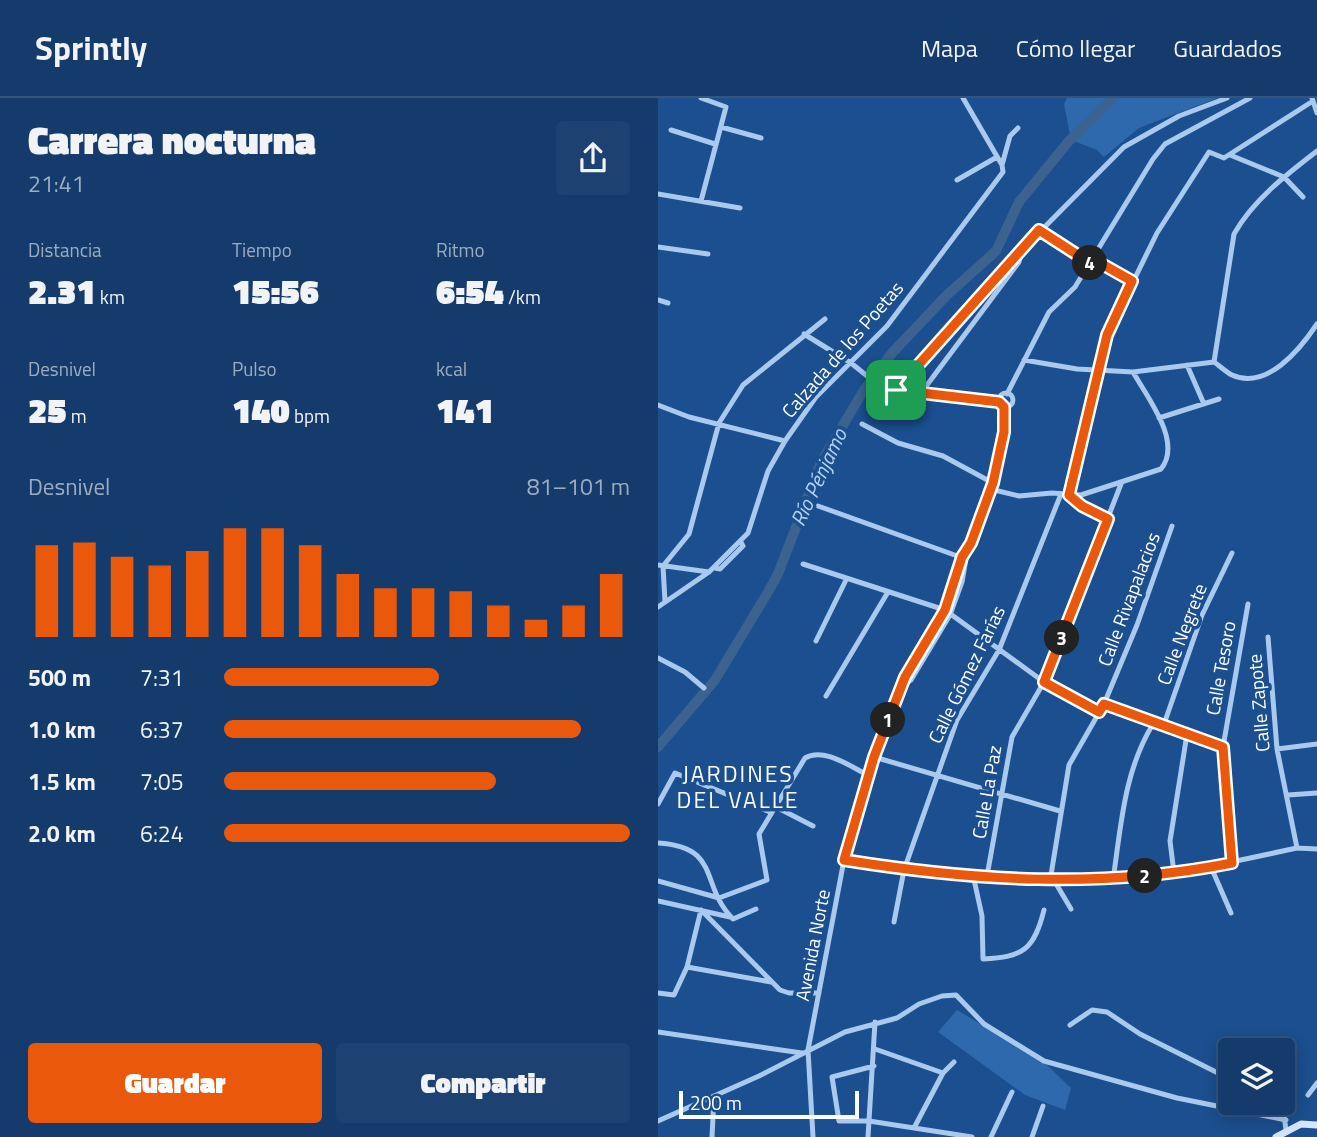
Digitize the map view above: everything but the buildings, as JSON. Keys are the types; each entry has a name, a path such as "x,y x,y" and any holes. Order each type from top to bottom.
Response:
{"street":[{"path":"701,98 726,107 701,201"},
{"path":"963,98 1002,165"},
{"path":"896,390 1023,247 1124,147 1168,121 1227,98"},
{"path":"804,334 851,363 882,388 1002,405 1000,397 1007,394 1049,312 1074,287 1153,159 1166,144 1250,98"},
{"path":"1069,495 1107,335 1157,233 1209,152 1224,158 1230,155 1312,99 1317,114"},
{"path":"721,127 761,138"},
{"name":"Calzada de los Poetas","path":"658,607 712,570 748,533 768,471 785,441 816,397 903,305 999,179 1010,136 1018,128"},
{"path":"671,130 715,144"},
{"path":"1214,362 1234,234 1242,221 1284,177 1317,151"},
{"path":"1230,155 1284,177 1303,197"},
{"path":"957,180 997,157"},
{"path":"658,194 740,208"},
{"path":"1039,230 1091,261 1132,281"},
{"path":"658,247 708,254"},
{"path":"920,393 1019,262 1023,247"},
{"path":"658,300 668,303"},
{"path":"660,565 689,534 719,424 743,385 825,319"},
{"path":"1024,360 1100,371 1133,372 1214,362 1232,375 1260,376 1283,365 1317,324"},
{"path":"1187,365 1204,404"},
{"path":"862,424 898,443 943,456 991,486 1018,496 1069,495 1121,484 1161,469 1169,460 1170,448 1159,418 1133,372"},
{"name":"Avenida Norte","path":"813,1137 805,1052 844,860 874,757 904,685 911,680 948,612 964,558 991,486 1002,442 1002,405 1012,400 1007,394"},
{"path":"1159,418 1219,399"},
{"path":"658,405 785,441"},
{"name":"Calle La Paz","path":"987,876 1012,737 1044,682 1121,484"},
{"name":"Calle Gómez Farías","path":"894,922 904,870 957,720 999,650 1061,494"},
{"path":"1069,495 1082,506 1108,519"},
{"path":"818,506 964,558"},
{"name":"Calle Rivapalacios","path":"1053,881 1060,811 1069,765 1104,704 1137,625 1172,526"},
{"name":"Calle Negrete","path":"1163,727 1202,615 1232,553"},
{"path":"803,564 948,612 1044,682 1099,712"},
{"path":"660,565 712,570"},
{"path":"660,565 665,602"},
{"path":"816,641 847,578"},
{"path":"826,696 888,592"},
{"name":"Calle Tesoro","path":"1232,863 1223,747 1248,604"},
{"name":"Calle Zapote","path":"1268,637 1277,749 1297,848"},
{"path":"658,658 685,672 704,688"},
{"path":"1104,704 1153,724 1223,747"},
{"path":"1114,880 1126,792 1139,748 1153,724"},
{"path":"1174,873 1170,841 1187,734"},
{"path":"1277,749 1317,744"},
{"path":"658,881 719,898 767,880 759,834 805,758 812,754 830,757 868,775"},
{"path":"874,757 1060,811"},
{"path":"658,804 675,773 770,812"},
{"path":"1288,795 1317,793"},
{"path":"774,806 813,826"},
{"path":"658,843 683,844 691,848 709,873 719,898 732,918"},
{"path":"844,860 904,870 1053,881 1114,880 1211,867 1297,848 1317,849"},
{"path":"1211,867 1231,914"},
{"path":"973,875 982,916 983,959 1011,958 1030,946 1044,910"},
{"path":"1053,881 1071,909"},
{"path":"658,901 732,918 756,909"},
{"path":"701,910 771,982 789,993 819,993"},
{"path":"658,993 674,995 687,967 701,910"},
{"path":"687,967 771,982"},
{"path":"658,1121 845,1032 897,1018 919,1004 942,996 956,995 984,1024 1044,1061 1177,1098 1286,1120"},
{"path":"1070,1025 1092,1010 1107,1012 1140,1034 1218,1073"},
{"path":"868,1137 875,1022"},
{"path":"658,1032 805,1052"},
{"path":"875,1049 943,1073"},
{"path":"914,1128 943,1073 954,1062"},
{"path":"874,1066 835,1075 832,1082 839,1121 869,1121 972,1137"},
{"path":"1308,1095 1317,1083"},
{"path":"991,1137 1012,1092"},
{"path":"712,1137 714,1096"},
{"path":"1032,1137 1043,1106"},
{"path":"1283,1115 1286,1130"},
{"path":"1276,1137 1301,1124 1317,1125"}],"shaded area":[{"path":"1067,98 1217,98 1139,128 1104,157 1097,150 1071,140 1064,104"},
{"path":"957,1010 1045,1063 1071,1088 1065,1110 1025,1095 938,1032"}],"waterway":[{"name":"Río Pénjamo","path":"658,747 715,680 768,592 778,574 821,462 864,390 892,353 947,295 996,251 1019,202 1069,141 1113,98"}],"district":[{"name":"JARDINES DEL VALLE","path":"738,786"}],"route":[{"path":"1039,230 1090,263 1093,259 1132,281 1107,335 1069,495 1082,506 1108,519 1044,682 1099,712 1104,704 1153,724 1223,747 1232,863 1114,880 1055,882 904,870 844,860 874,757 905,677 942,618 962,557 971,543 993,483 1004,432 1004,407 999,402 896,390 1039,230"}]}
